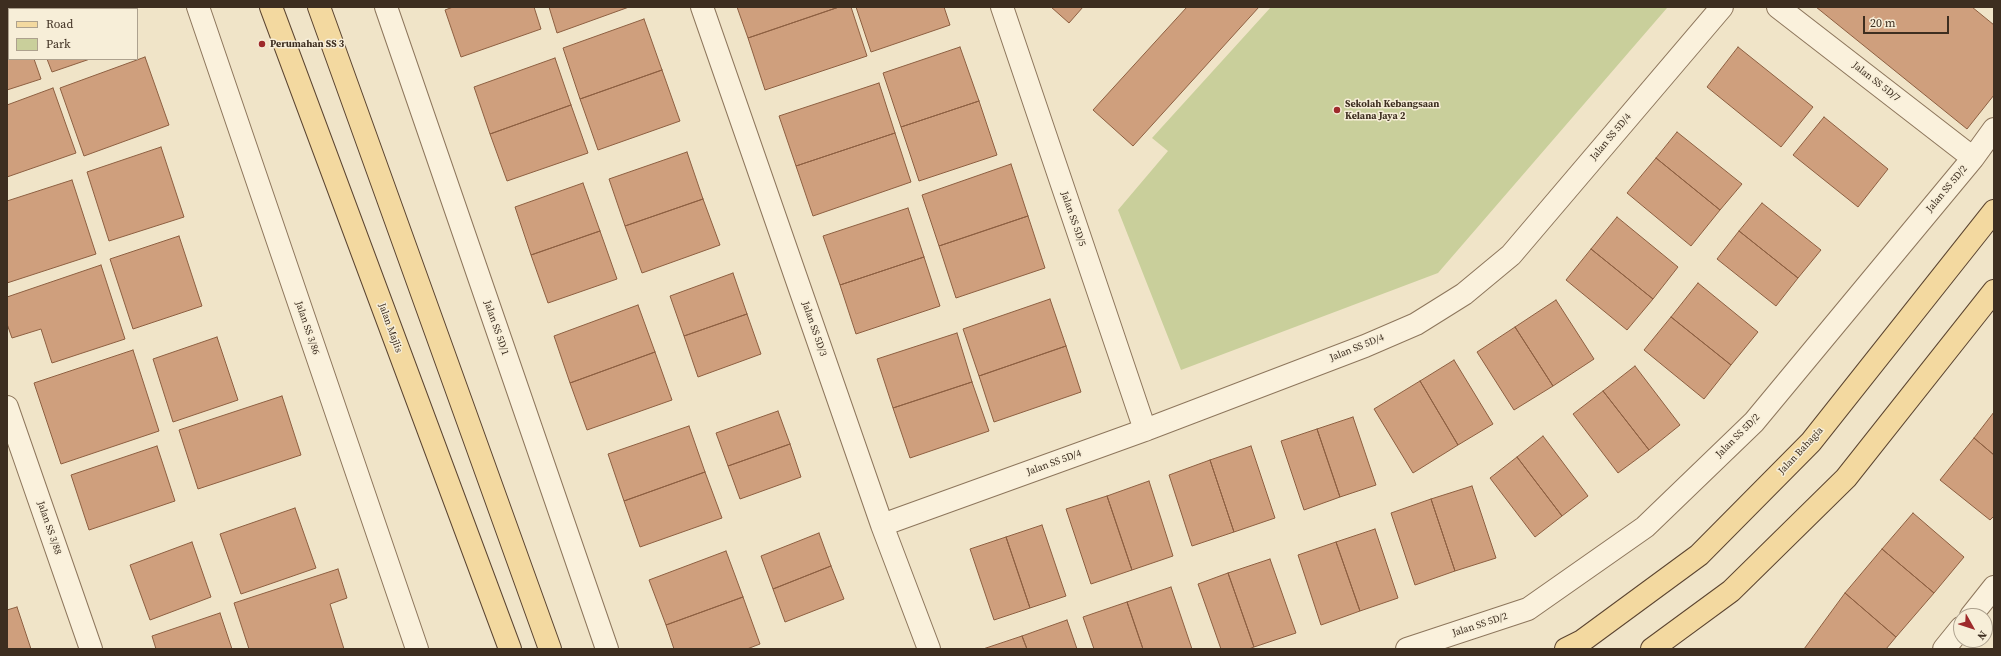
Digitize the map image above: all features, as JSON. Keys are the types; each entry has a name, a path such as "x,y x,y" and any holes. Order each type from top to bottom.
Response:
{"main road":[{"name":"Jalan Majlis","path":"271,7 510,649"},
{"path":"319,7 550,649"},
{"name":"Jalan Bahagia","path":"1566,649 1582,641 1699,555 1811,442 1994,211"},
{"path":"1652,649 1731,591 1846,478 1994,291"}],"street":[{"name":"Jalan SS 3/86","path":"198,7 417,649"},
{"name":"Jalan SS 5D/1","path":"386,7 607,649"},
{"name":"Jalan SS 5D/3","path":"702,7 882,525 929,649"},
{"name":"Jalan SS 5D/5","path":"1002,7 1145,430"},
{"name":"Jalan SS 5D/4","path":"882,525 1145,430 1365,346 1416,324 1464,294 1512,255 1722,7"},
{"name":"Jalan SS 5D/7","path":"1778,7 1973,158"},
{"name":"Jalan SS 5D/2","path":"1408,649 1528,609 1645,527 1754,422 1973,158 1994,129"},
{"name":"Jalan SS 3/88","path":"7,407 91,649"},
{"path":"1977,608 1994,587"},
{"path":"1944,649 1953,638"}],"green space":[{"name":"Sekolah Kebangsaan Kelana Jaya 2","path":"1271,7 1667,8 1438,273 1181,370 1118,210 1168,151 1152,138"}],"building":[{"path":"97,7 98,8 38,8"},
{"path":"453,7 534,7 541,29 461,57 445,10"},
{"path":"549,7 629,7 557,33"},
{"path":"737,7 839,7 748,38"},
{"path":"839,7 851,7 867,56 765,90 748,38"},
{"path":"856,7 944,7 950,25 871,52"},
{"path":"1051,7 1083,7 1069,23"},
{"path":"1187,7 1259,7 1133,146 1093,110"},
{"path":"1816,7 1972,7 1994,25 1994,95 1967,129"},
{"path":"8,17 8,60 34,60 41,79 7,90"},
{"path":"644,19 662,70 580,99 563,48"},
{"path":"960,47 979,101 901,127 883,73"},
{"path":"1738,47 1813,107 1781,147 1707,87"},
{"path":"145,57 169,125 84,156 60,88"},
{"path":"555,58 571,105 490,134 474,87"},
{"path":"47,60 87,60 52,72"},
{"path":"662,70 680,121 598,150 580,99"},
{"path":"879,83 895,133 796,166 779,116"},
{"path":"53,88 76,153 7,177 7,105"},
{"path":"979,101 997,155 919,181 901,127"},
{"path":"571,105 588,153 507,181 490,134"},
{"path":"1824,117 1888,169 1858,207 1793,155"},
{"path":"1677,132 1742,184 1720,210 1656,158"},
{"path":"895,133 911,182 813,216 796,166"},
{"path":"161,147 184,217 109,241 87,172"},
{"path":"687,152 703,199 625,226 609,179"},
{"path":"1656,158 1720,210 1691,246 1627,193"},
{"path":"1011,164 1028,216 939,246 922,195"},
{"path":"72,180 96,254 7,283 7,201"},
{"path":"583,183 600,231 531,255 515,207"},
{"path":"703,199 720,245 642,273 625,226"},
{"path":"1762,203 1821,250 1798,278 1739,231"},
{"path":"908,208 924,257 840,285 823,236"},
{"path":"1028,216 1045,268 956,298 939,246"},
{"path":"1617,217 1678,267 1653,299 1591,249"},
{"path":"600,231 617,279 548,303 531,255"},
{"path":"1739,231 1798,278 1776,306 1717,259"},
{"path":"179,236 202,306 133,329 110,259"},
{"path":"1591,249 1653,299 1627,330 1566,280"},
{"path":"924,257 940,306 856,334 840,285"},
{"path":"101,265 125,339 52,363 41,329 12,338 7,324 7,297"},
{"path":"733,273 747,314 684,336 670,296"},
{"path":"1698,283 1758,332 1731,365 1671,317"},
{"path":"1050,299 1066,346 979,376 963,329"},
{"path":"1556,300 1594,359 1553,386 1515,327"},
{"path":"638,305 655,352 570,383 554,336"},
{"path":"747,314 761,354 698,377 684,336"},
{"path":"1671,317 1731,365 1704,399 1644,350"},
{"path":"1515,327 1553,386 1514,410 1477,352"},
{"path":"957,333 972,382 893,408 877,359"},
{"path":"217,337 238,400 173,422 153,359"},
{"path":"1066,346 1081,392 994,422 979,376"},
{"path":"133,350 159,431 61,464 34,383"},
{"path":"655,352 672,400 587,430 570,383"},
{"path":"1454,360 1493,424 1458,445 1420,381"},
{"path":"1635,366 1680,425 1649,450 1603,391"},
{"path":"1420,381 1458,445 1413,473 1374,409"},
{"path":"972,382 989,431 910,458 893,408"},
{"path":"1603,391 1649,450 1618,473 1573,414"},
{"path":"282,396 301,455 198,489 179,430"},
{"path":"778,411 790,444 728,466 716,433"},
{"path":"1994,412 1994,455 1974,438"},
{"path":"1353,417 1376,485 1340,497 1317,429"},
{"path":"689,426 705,472 624,501 608,454"},
{"path":"1317,429 1340,497 1304,510 1281,441"},
{"path":"1543,436 1588,496 1562,516 1517,457"},
{"path":"1974,438 1994,455 1994,516 1990,520 1940,480"},
{"path":"790,444 801,477 740,499 728,466"},
{"path":"157,446 175,501 89,530 71,475"},
{"path":"1251,446 1275,518 1234,532 1210,460"},
{"path":"1517,457 1562,516 1535,537 1490,478"},
{"path":"1210,460 1234,532 1192,546 1169,475"},
{"path":"705,472 722,518 640,547 624,501"},
{"path":"1149,481 1173,556 1132,570 1107,496"},
{"path":"1472,486 1496,558 1455,571 1431,499"},
{"path":"1107,496 1132,570 1091,584 1066,509"},
{"path":"1431,499 1455,571 1415,585 1391,513"},
{"path":"295,508 316,568 241,594 220,534"},
{"path":"1913,513 1964,557 1934,593 1882,549"},
{"path":"1042,525 1066,596 1030,608 1006,537"},
{"path":"1375,529 1398,598 1360,611 1336,542"},
{"path":"819,533 831,566 773,589 761,556"},
{"path":"1006,537 1030,608 994,620 970,549"},
{"path":"192,542 211,597 150,620 130,565"},
{"path":"1336,542 1360,611 1321,625 1298,555"},
{"path":"1882,549 1934,593 1896,637 1845,593"},
{"path":"726,551 743,597 666,625 649,580"},
{"path":"1270,559 1296,633 1254,647 1228,573"},
{"path":"831,566 844,599 785,622 773,589"},
{"path":"338,569 347,598 330,604 344,649 249,649 234,603"},
{"path":"1228,573 1254,647 1249,649 1221,649 1198,584"},
{"path":"1171,587 1192,649 1143,649 1127,602"},
{"path":"1845,593 1896,637 1886,649 1804,649"},
{"path":"743,597 760,644 747,649 674,649 666,625"},
{"path":"1127,602 1143,649 1094,649 1083,617"},
{"path":"17,607 31,649 7,649 7,610"},
{"path":"220,613 232,649 156,649 152,636"},
{"path":"1067,620 1077,649 1027,649 1022,636"},
{"path":"1022,636 1027,649 983,649"}],"place":[{"name":"Perumahan SS 3","path":"262,44"},
{"name":"Sekolah Kebangsaan Kelana Jaya 2","path":"1337,110"}]}
